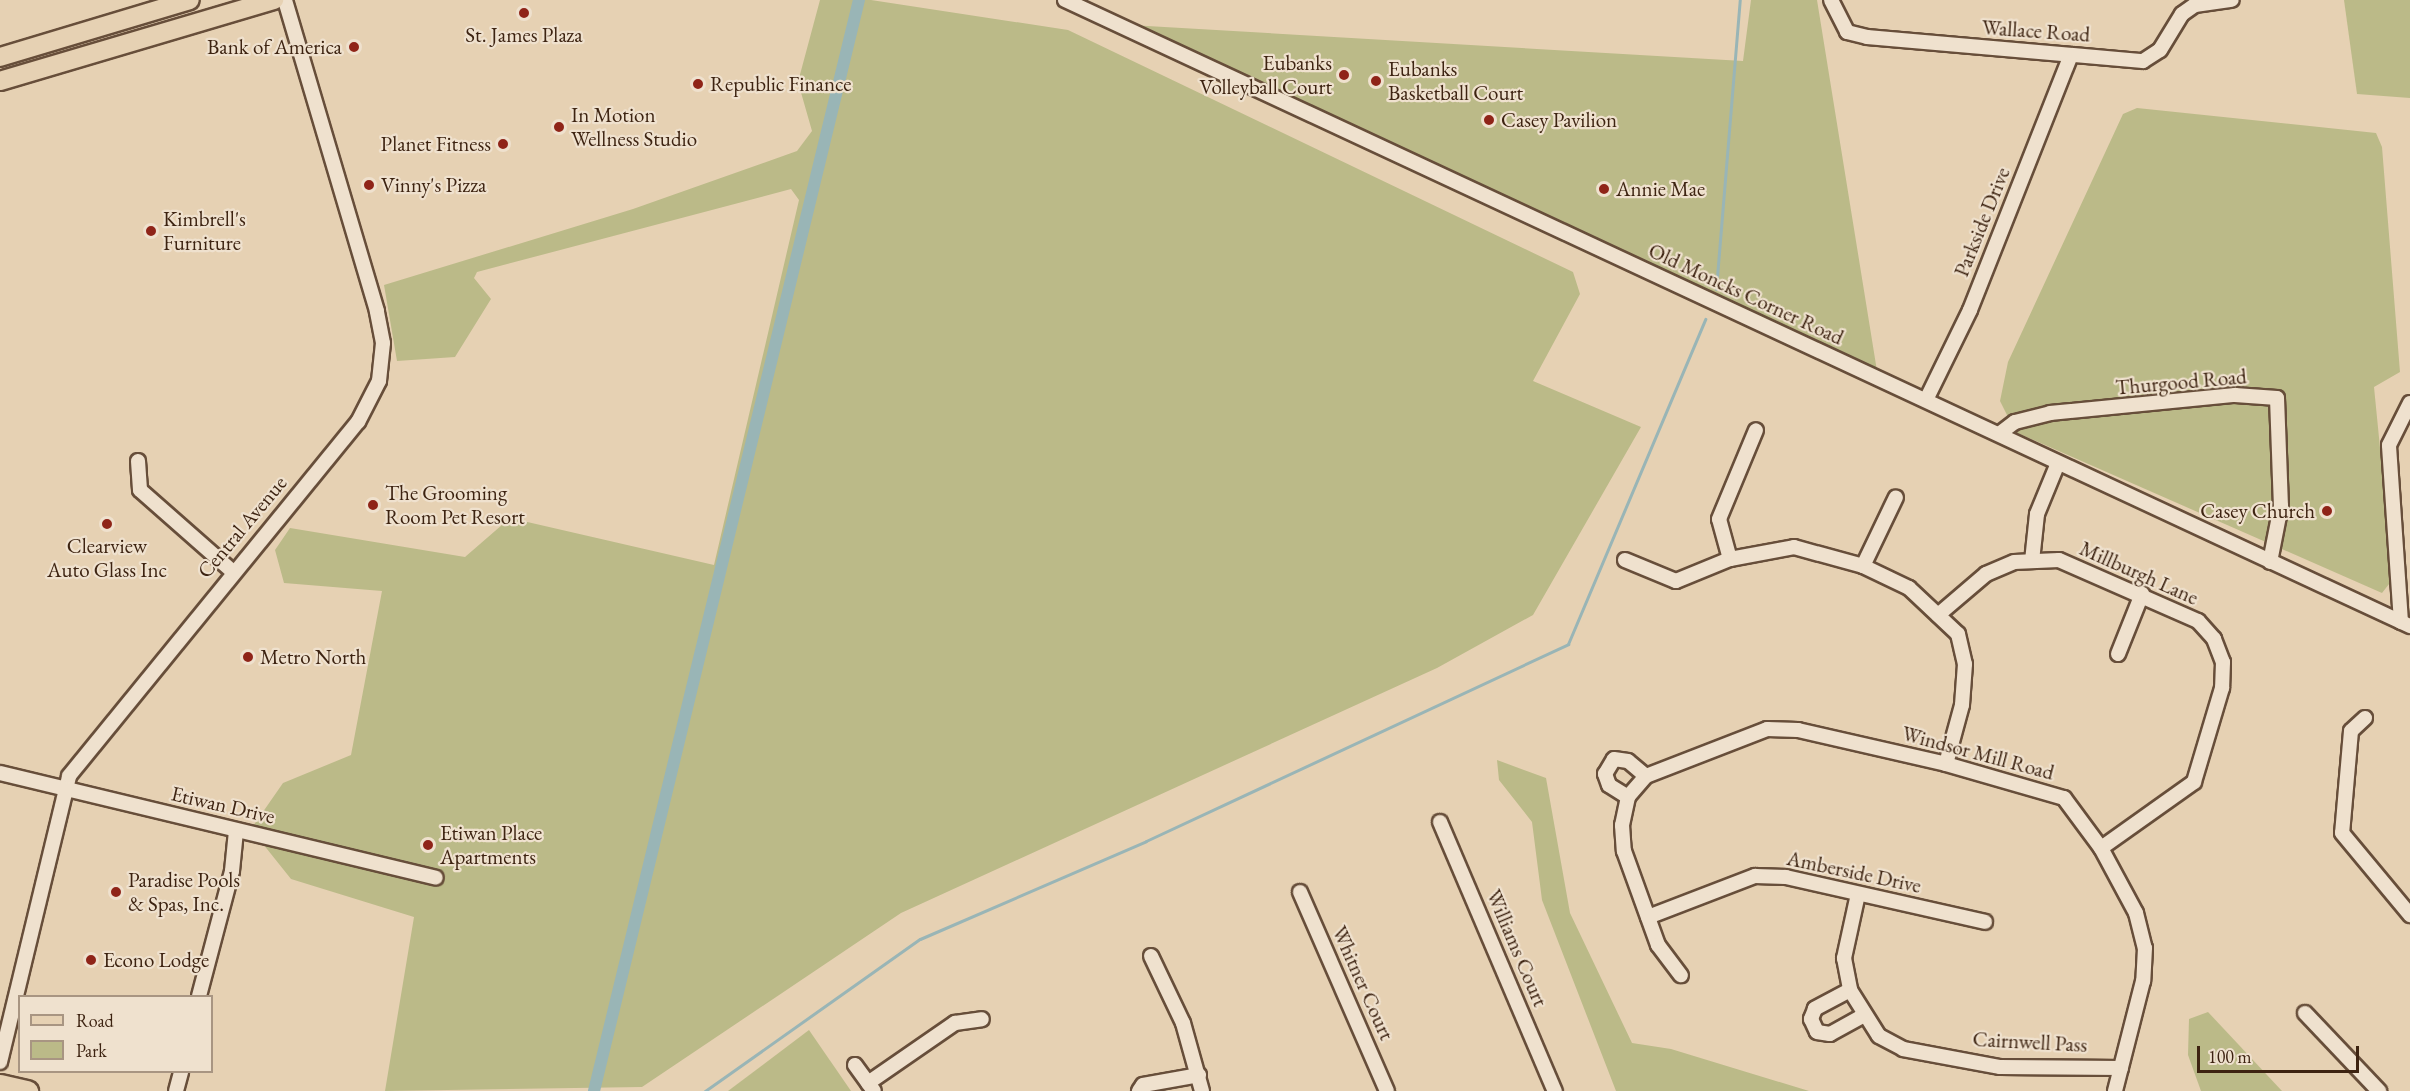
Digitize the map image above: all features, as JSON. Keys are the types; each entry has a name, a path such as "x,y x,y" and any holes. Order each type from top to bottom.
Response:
{"highway":[{"path":"0,1085 27,1091"}],"main road":[{"path":"0,57 190,0"},
{"path":"0,81 274,0"}],"street":[{"name":"Central Avenue","path":"0,1062 65,789 99,735 232,571 358,422 382,368 377,311 285,0"},
{"name":"Old Moncks Corner Road","path":"1065,0 2405,624"},
{"name":"Wallace Road","path":"1831,0 1847,32 1867,37 2070,57 2152,58 2182,14 2195,5 2232,0"},
{"name":"Parkside Drive","path":"1926,400 1970,310 2070,57"},
{"name":"Thurgood Road","path":"1999,434 2015,422 2050,413 2235,395 2277,398 2281,506 2270,562"},
{"path":"2405,624 2389,445 2410,403"},
{"path":"1730,559 1719,519 1756,429"},
{"path":"138,461 140,490 232,571"},
{"path":"2032,561 2037,514 2058,463"},
{"path":"1863,566 1896,497"},
{"path":"1625,560 1676,581 1730,559 1794,547 1863,566 1909,588 1958,634 1965,664 1962,705 1946,764"},
{"name":"Millburgh Lane","path":"1938,615 1986,574 2032,561 2059,560 2142,594 2198,621 2214,639 2223,662 2223,688 2194,782 2101,848"},
{"path":"2118,654 2142,594"},
{"path":"2366,718 2351,731 2342,833 2410,915"},
{"name":"Windsor Mill Road","path":"1646,776 1767,729 1798,730 1946,764 2064,798 2101,848 2136,913 2145,948 2144,981 2115,1091"},
{"path":"1628,797 1609,785 1608,765 1614,759 1628,762 1646,776 1628,797 1622,825 1624,851 1658,945 1682,975"},
{"name":"Etiwan Drive","path":"0,773 436,878"},
{"name":"Williams Court","path":"1440,822 1555,1091"},
{"path":"199,995 232,871 236,831"},
{"name":"Amberside Drive","path":"1648,918 1755,876 1786,877 1985,922"},
{"name":"Whitner Court","path":"1300,891 1387,1091"},
{"name":"Cairnwell Pass","path":"1858,894 1844,958 1850,990 1862,1016 1879,1036 1903,1049 2000,1067 2121,1068"},
{"path":"1151,956 1183,1023 1202,1091"},
{"path":"1850,990 1815,1009 1811,1019 1817,1032 1830,1034 1862,1016"},
{"path":"2305,1012 2379,1091"},
{"path":"855,1065 871,1087 955,1023 982,1019"},
{"path":"176,1091 180,1073"},
{"path":"1139,1091 1143,1085 1199,1076"}],"green space":[{"path":"820,0 871,0 1068,30 1573,272 1580,294 1533,381 1641,427 1533,615 1437,668 901,913 642,1087 385,1091 414,917 291,879 251,829 283,783 351,755 382,591 284,583 275,550 290,528 465,557 510,518 714,565 799,200 791,189 477,272 474,278 491,299 455,357 397,361 384,285 633,209 797,151 812,131 798,82"},
{"path":"1751,0 1817,0 1877,371 1130,25 1743,61"},
{"path":"2344,0 2410,0 2410,98 2357,94"},
{"path":"2137,108 2376,133 2382,147 2400,372 2374,387 2393,579 2382,593 2004,427 2009,419 2000,401 2008,362 2123,114"},
{"path":"1497,760 1546,778 1570,913 1632,1043 1671,1049 1809,1091 1616,1091 1542,900 1532,822 1499,780"},
{"path":"2208,1012 2282,1091 2201,1091 2188,1055 2189,1019"},
{"path":"809,1030 851,1091 728,1091"}],"waterway":[{"path":"594,1091 859,0"},
{"path":"1716,289 1740,0"},
{"path":"705,1091 920,939 1146,841 1568,644 1705,319"}],"place":[{"name":"St. James Plaza","path":"524,13"},
{"name":"Bank of America","path":"354,47"},
{"name":"Eubanks Volleyball Court","path":"1344,75"},
{"name":"Eubanks Basketball Court","path":"1376,81"},
{"name":"Republic Finance","path":"698,84"},
{"name":"Casey Pavilion","path":"1489,120"},
{"name":"In Motion Wellness Studio","path":"559,127"},
{"name":"Planet Fitness","path":"503,144"},
{"name":"Vinny's Pizza","path":"369,185"},
{"name":"Annie Mae","path":"1604,189"},
{"name":"Kimbrell's Furniture","path":"151,231"},
{"name":"The Grooming Room Pet Resort","path":"373,505"},
{"name":"Casey Church","path":"2327,511"},
{"name":"Clearview Auto Glass Inc","path":"107,524"},
{"name":"Metro North","path":"248,657"},
{"name":"Etiwan Place Apartments","path":"428,845"},
{"name":"Paradise Pools & Spas, Inc.","path":"116,892"},
{"name":"Econo Lodge","path":"91,960"}]}
